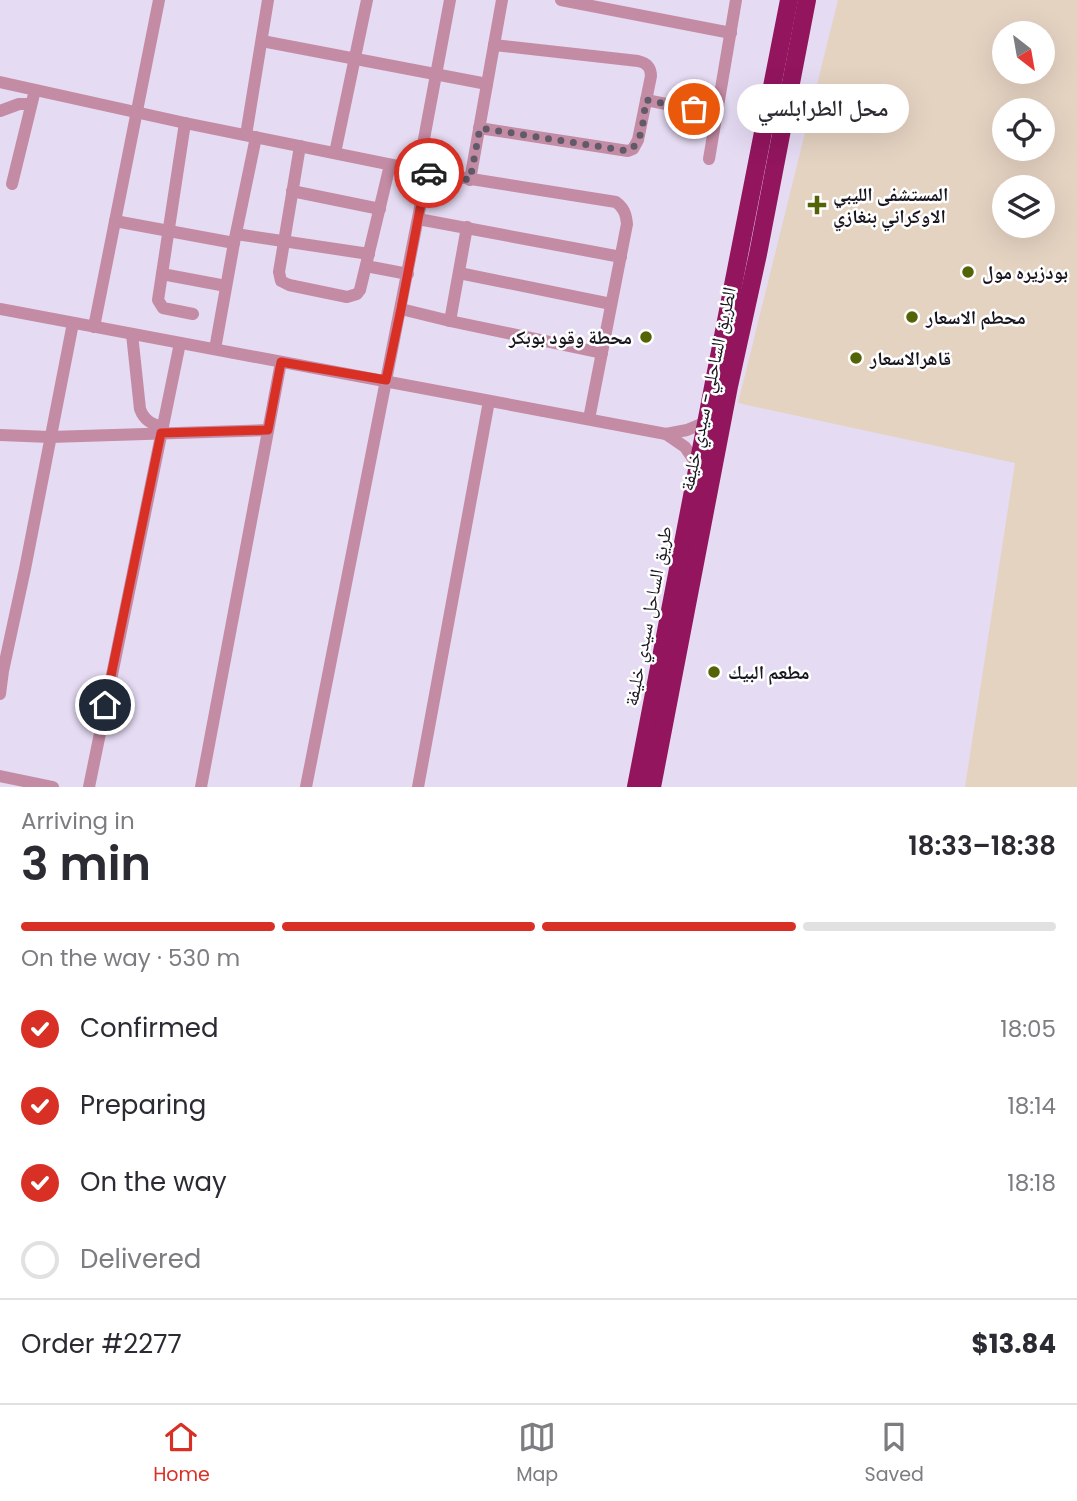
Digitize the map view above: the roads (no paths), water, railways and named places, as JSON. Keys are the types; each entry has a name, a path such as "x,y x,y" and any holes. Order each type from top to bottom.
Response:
{"highway":[{"name":"طريق الساحل سيدي خليفة","path":"636,787 789,0"},
{"name":"الطريق الساحلي- سيدي خليفة","path":"652,787 726,398 758,254 807,0"}],"street":[{"path":"94,327 159,0"},
{"path":"215,349 251,136 268,0"},
{"path":"335,153 366,0"},
{"path":"306,787 408,274 450,0"},
{"path":"470,180 502,0"},
{"path":"561,0 731,33"},
{"path":"709,159 737,0"},
{"path":"261,41 487,84"},
{"path":"480,128 628,151 633,149 638,140 646,100 651,70 643,62 494,45"},
{"path":"0,82 423,172 616,202 622,207 628,224 589,419"},
{"path":"12,184 35,90"},
{"path":"646,100 717,114"},
{"path":"0,111 19,104 32,104"},
{"path":"185,123 158,300 160,306 166,309 193,314"},
{"path":"300,146 278,277 284,284 347,297 352,297 360,290 390,165"},
{"path":"292,191 380,209"},
{"path":"418,219 621,257"},
{"path":"115,221 169,231 283,241 368,260 408,274"},
{"path":"450,321 467,227"},
{"path":"459,273 611,304"},
{"path":"162,274 226,286"},
{"path":"0,309 666,434 687,430 706,422"},
{"path":"401,309 602,353"},
{"path":"0,694 73,323"},
{"path":"132,334 140,409 150,422 162,430"},
{"path":"89,787 180,343"},
{"path":"201,787 281,362"},
{"path":"418,787 489,401"},
{"path":"0,435 50,437 162,430 268,430"},
{"path":"666,434 685,447 698,466"},
{"path":"0,776 53,787"}],"place":[{"name":"محل الطرابلسي","path":"694,109"},
{"name":"المستشفى الليبي الاوكراني بنغازي","path":"817,205"},
{"name":"بودزيره مول","path":"968,272"},
{"name":"محطم الاسعار","path":"912,317"},
{"name":"محطة وقود بوبكر","path":"646,337"},
{"name":"قاهرالاسعار","path":"856,358"},
{"name":"مطعم البيك","path":"714,672"}]}
